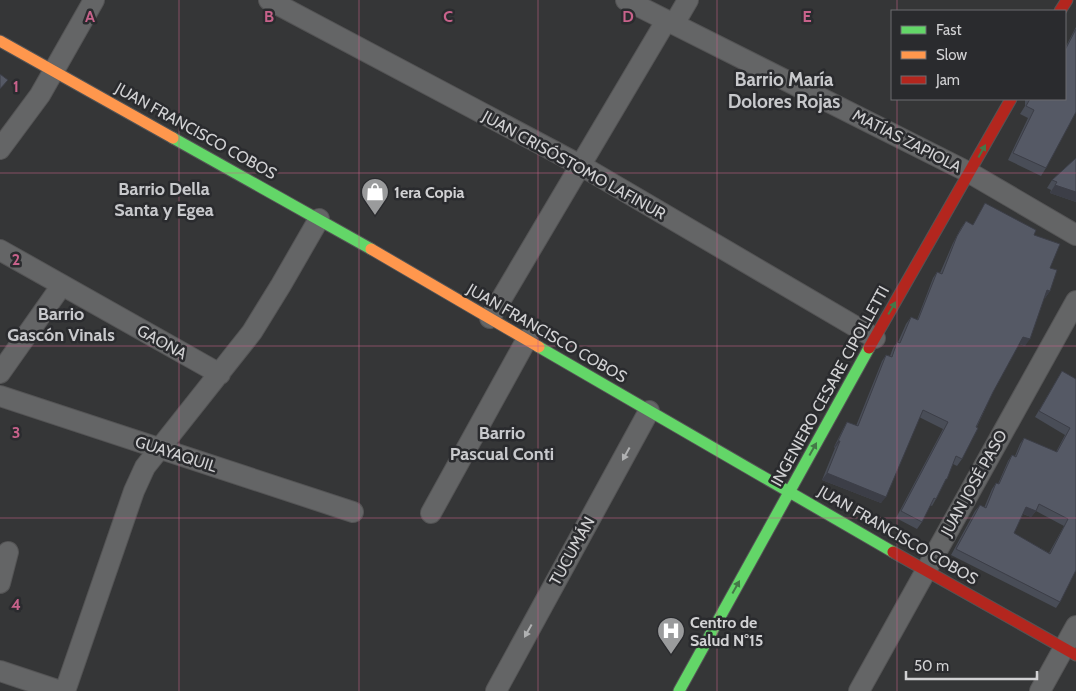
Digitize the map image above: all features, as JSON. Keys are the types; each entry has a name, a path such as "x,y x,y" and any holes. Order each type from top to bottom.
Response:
{"street":[{"path":"0,149 24,118 54,71 94,0"},
{"name":"JUAN CRISÓSTOMO LAFINUR","path":"269,0 580,165 875,338"},
{"name":"MATÍAS ZAPIOLA","path":"626,0 970,173 1076,236"},
{"path":"490,318 580,165 670,22 688,0"},
{"name":"JUAN FRANCISCO COBOS","path":"0,41 318,219 789,492 1070,652"},
{"name":"INGENIERO CESARE CIPOLLETTI","path":"679,691 875,338 1010,100"},
{"path":"65,691 134,491 145,467 252,332 282,285 318,219"},
{"name":"GAONA","path":"0,250 220,374"},
{"path":"0,374 62,285"},
{"name":"JUAN JOSÉ PASO","path":"859,691 1076,301"},
{"path":"431,513 527,339"},
{"name":"GUAYAQUIL","path":"0,396 353,512"},
{"name":"TUCUMÁN","path":"496,691 650,411"},
{"path":"0,583 8,552"},
{"path":"1040,691 1070,652 1076,626"},
{"path":"0,671 60,691"}],"building":[{"path":"1076,29 1076,112 1046,168 1013,153 1034,110 1026,106 1029,100 1066,100 1066,48"},
{"path":"0,74 8,80 0,89"},
{"path":"1076,158 1076,192 1055,185 1057,182 1052,180"},
{"path":"985,203 1036,230 1034,235 1060,244 1050,268 1057,270 1050,291 1047,290 1030,339 1023,337 993,392 976,427 978,428 962,459 956,456 947,479 936,499 934,498 922,522 901,511 948,422 923,410 886,497 827,473 847,422 858,426 886,355 892,357 897,342 900,343 911,317 918,320 937,272 942,274 957,236 966,221 973,225"},
{"path":"1062,371 1076,379 1076,570 1060,602 956,549 980,505 986,508 996,483 999,484 1012,455 1016,457 1024,438 1057,452 1070,428 1039,411","holes":["1039,504 1068,519 1050,554 1014,533 1026,507 1036,511"]}],"traffic: fast":[{"path":"173,138 371,249"},
{"path":"539,347 893,552"},
{"path":"679,691 869,348"}],"traffic: slow":[{"path":"0,41 173,138"},
{"path":"371,249 539,347"}],"traffic: jam":[{"path":"1061,10 1067,0"},
{"path":"869,348 1010,100"},
{"path":"893,552 1076,655"}],"place":[{"name":"1era Copia","path":"375,216"},
{"name":"Centro de Salud N°15","path":"671,655"}],"district":[{"name":"Barrio María Dolores Rojas","path":"784,90"},
{"name":"Barrio Della Santa y Egea","path":"164,199"},
{"name":"Barrio Gascón Vinals","path":"61,324"},
{"name":"Barrio Pascual Conti","path":"502,443"}]}
